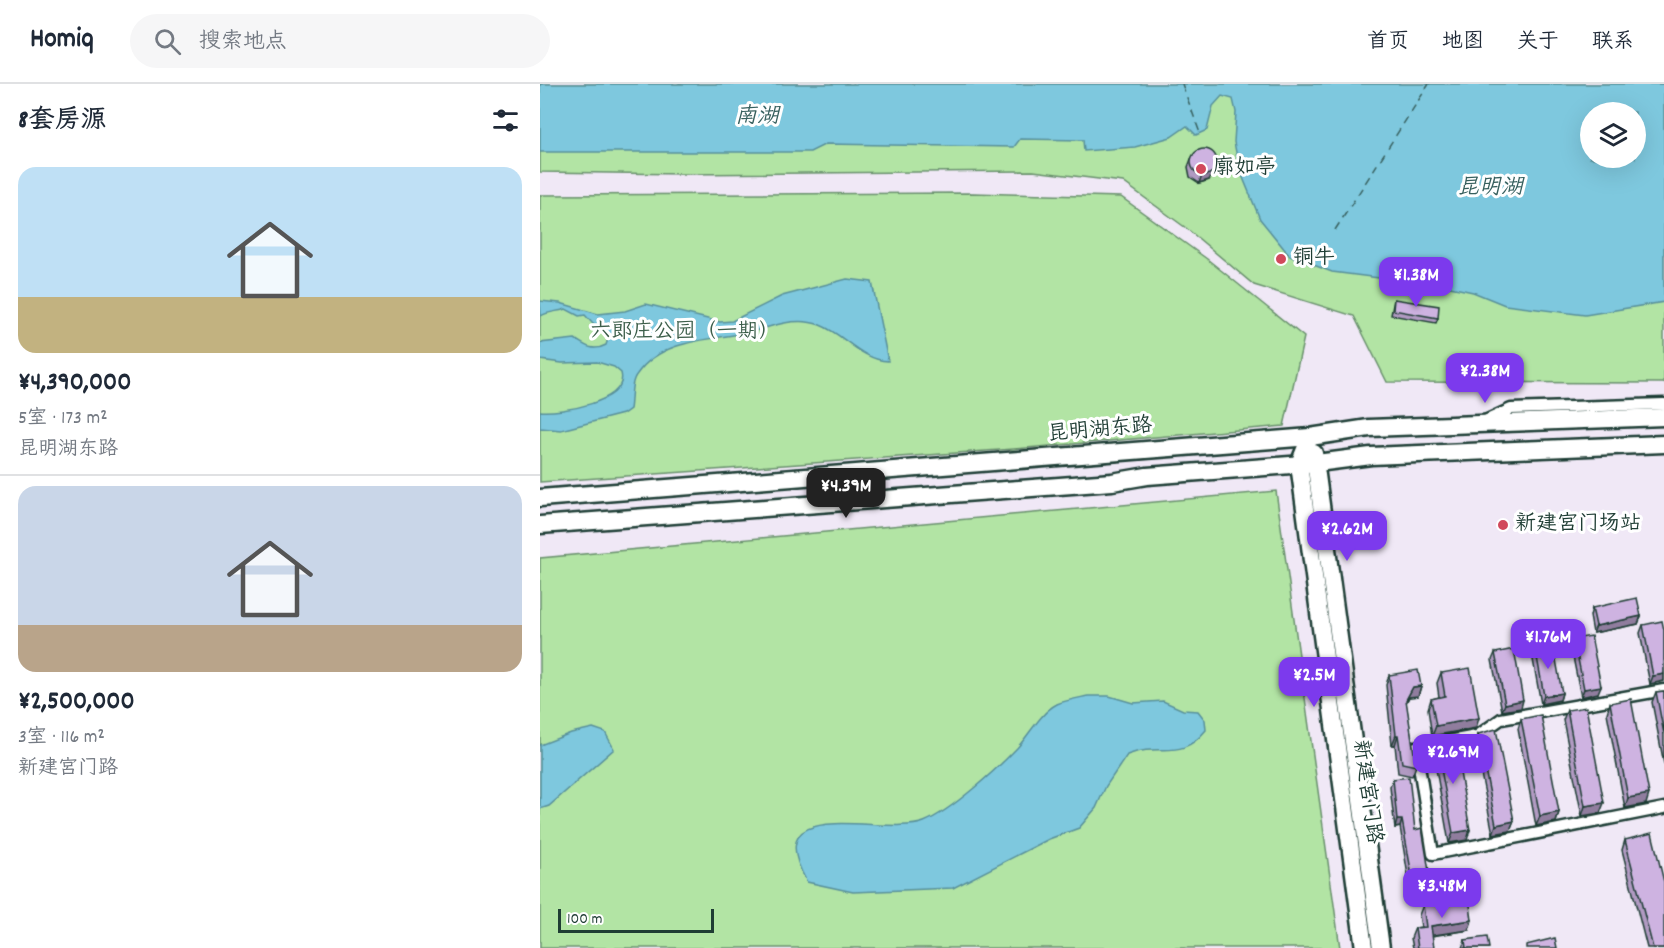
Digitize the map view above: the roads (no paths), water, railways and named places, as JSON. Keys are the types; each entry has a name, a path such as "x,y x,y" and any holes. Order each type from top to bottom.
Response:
{"main road":[{"name":"昆明湖东路","path":"540,498 1310,437 1369,428 1664,417"},
{"name":"新建宫门路","path":"1310,437 1317,463 1382,948"},
{"path":"1299,464 1310,437"},
{"path":"540,525 1112,482 1146,476 1317,463 1371,456 1664,444"},
{"name":"新建宫门路","path":"1299,464 1364,948"}],"street":[{"path":"1484,422 1510,409 1664,404"},
{"path":"1664,690 1501,719 1478,736 1416,747 1433,854 1664,808"}],"water":[{"name":"昆明湖","path":"540,84 1664,84 1664,302 1585,315 1505,305 1473,292 1450,287 1332,272 1290,256 1260,219 1239,168 1234,142 1236,112 1233,99 1222,96 1213,106 1207,130 1196,135 1187,126 1171,137 1135,147 1084,151 1083,140 1020,139 1014,147 826,144 810,152 540,152"},
{"path":"847,279 872,282 888,361 878,360 861,352 837,334 820,325 802,321 785,323 750,332 689,342 660,353 648,362 635,377 630,409 623,414 561,430 540,428 540,411 577,408 604,398 615,391 621,383 621,373 614,367 597,362 562,363 540,360 540,343 575,339 586,346 597,348 606,345 609,336 601,325 593,324 585,315 579,316 566,309 541,316 540,301 560,303 598,314 625,311 646,304 720,322 732,321 782,296"},
{"path":"1088,696 1109,696 1133,703 1163,701 1183,710 1198,711 1205,720 1206,730 1196,740 1178,749 1139,751 1127,755 1106,786 1096,808 1079,828 1049,839 953,888 853,892 807,882 796,854 798,837 811,827 832,824 906,825 924,822 935,817 986,778 1017,748 1040,718 1051,708 1064,701"},
{"path":"593,728 605,732 614,749 549,806 540,809 540,745 571,733"}],"place":[{"name":"廓如亭","path":"1201,169"},
{"name":"铜牛","path":"1281,259"},
{"name":"新建宫门场站","path":"1503,525"}],"water label":[{"name":"南湖","path":"757,117"}],"park label":[{"name":"六郎庄公园（一期）","path":"685,333"}]}
